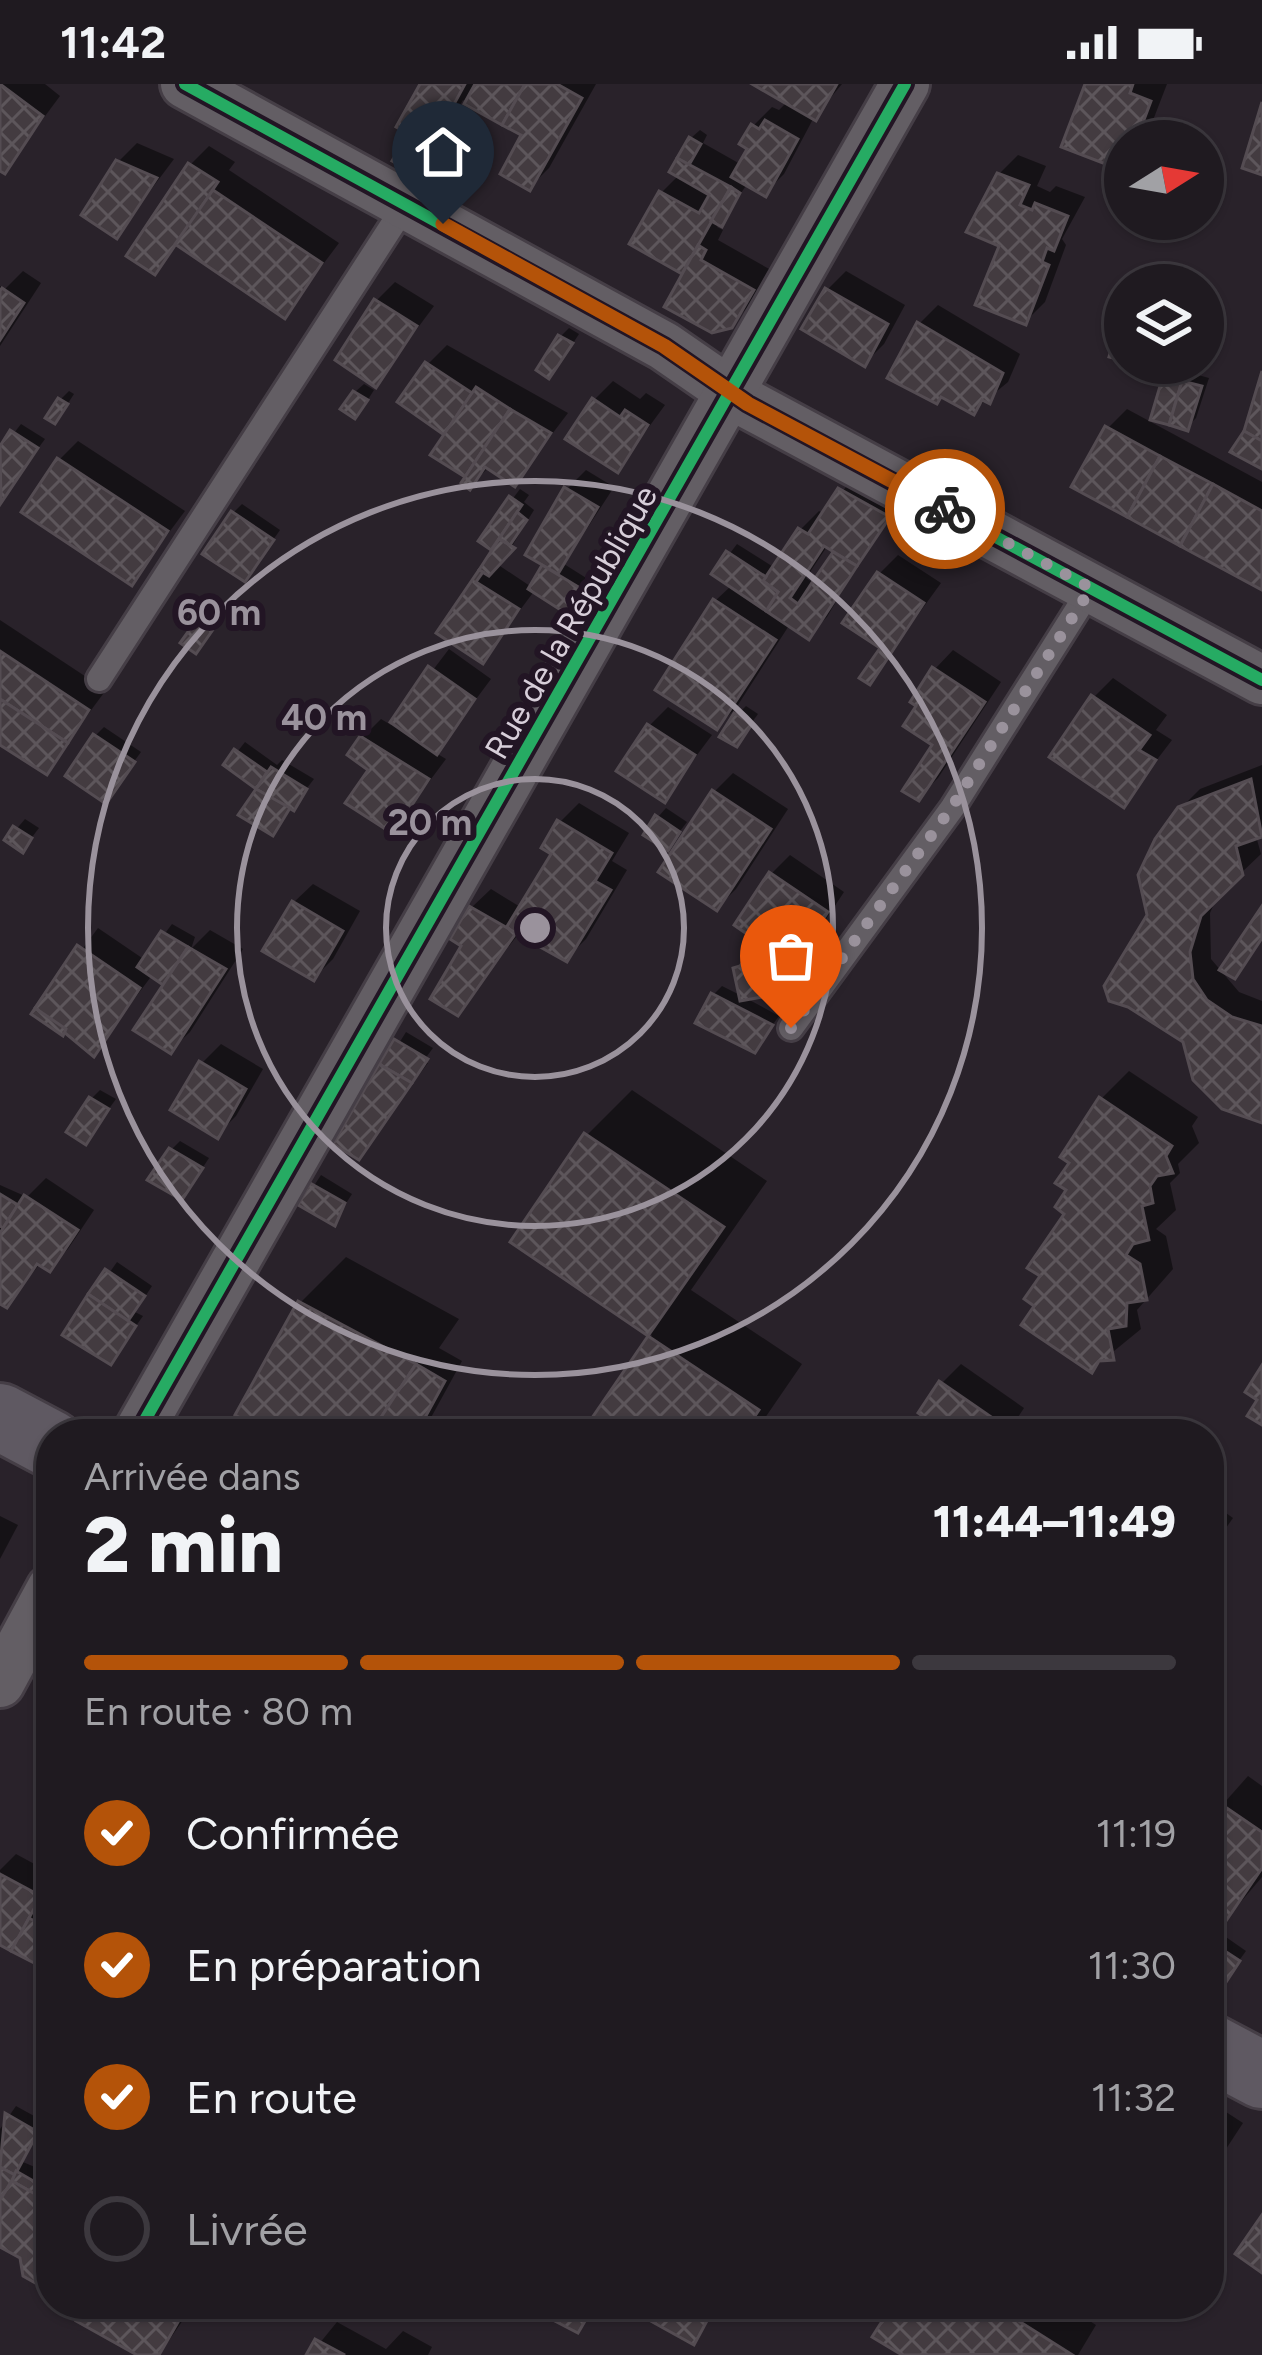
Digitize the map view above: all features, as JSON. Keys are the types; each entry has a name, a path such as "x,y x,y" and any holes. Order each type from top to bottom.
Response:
{"main road":[{"path":"0,1418 36,1436"},
{"path":"1224,2056 1262,2075"}],"street":[{"path":"185,84 664,346 731,393 1262,680"},
{"name":"Rue de la République","path":"145,1419 905,84"},
{"path":"0,1683 36,1617"}],"lane":[{"path":"99,679 406,204"},
{"path":"791,1028 952,807 1091,588"}],"building":[{"path":"0,84 43,116 5,174 0,171"},
{"path":"420,84 465,84 416,174 392,161 408,134 396,127"},
{"path":"475,84 525,84 502,125 464,104"},
{"path":"525,84 557,84 582,98 530,191 500,174 521,135 502,125"},
{"path":"752,84 837,84 816,121"},
{"path":"1085,84 1133,84 1130,93 1151,101 1144,120 1104,120 1104,163 1061,147"},
{"path":"1262,102 1262,175 1242,168"},
{"path":"765,120 798,139 766,197 731,177 747,149 739,144 751,124 759,129"},
{"path":"445,121 461,129 432,182 416,174"},
{"path":"689,137 701,144 689,165 677,158"},
{"path":"677,158 731,187 682,274 629,244 659,191 699,213 709,195 669,172"},
{"path":"116,160 157,178 117,239 81,215"},
{"path":"188,163 218,182 155,275 126,256"},
{"path":"997,173 1029,185 1020,205 1032,210 1035,203 1068,216 1054,251 1047,248 1042,262 1049,265 1026,325 975,305 999,246 966,232"},
{"path":"731,187 740,193 722,227 711,221"},
{"path":"213,190 322,263 285,319 175,244"},
{"path":"698,245 706,250 701,260 754,290 732,328 712,333 664,307"},
{"path":"825,288 888,324 865,367 801,329"},
{"path":"0,291 24,303 0,340"},
{"path":"374,299 417,326 376,388 335,360"},
{"path":"917,322 1003,373 990,404 982,400 974,415 941,397 937,404 887,378"},
{"path":"558,335 573,343 549,379 536,370"},
{"path":"425,362 472,393 444,435 397,402"},
{"path":"1262,371 1262,441 1244,431"},
{"path":"1161,384 1181,384 1169,425 1150,420"},
{"path":"1181,384 1202,386 1188,431 1169,425"},
{"path":"476,387 510,409 465,477 430,455"},
{"path":"353,391 368,400 355,419 340,409"},
{"path":"58,398 68,404 55,424 45,418"},
{"path":"592,398 620,417 625,410 648,425 618,473 565,439"},
{"path":"510,409 551,433 515,487 485,467 470,490 461,483"},
{"path":"1105,426 1160,456 1127,517 1071,487"},
{"path":"10,430 38,448 1,503 0,446"},
{"path":"1244,431 1262,441 1262,469 1230,452"},
{"path":"1160,456 1213,484 1180,546 1127,517"},
{"path":"57,458 168,531 132,586 21,512"},
{"path":"1213,484 1262,511 1262,590 1180,546"},
{"path":"564,487 598,507 558,574 525,555"},
{"path":"838,488 890,517 857,566 824,546 790,598 798,604 813,581 837,597 809,640 766,611 778,592 763,581 798,528 808,534"},
{"path":"509,496 522,505 491,550 478,541"},
{"path":"231,511 274,540 245,582 202,554"},
{"path":"517,512 527,520 510,545 499,539"},
{"path":"499,539 515,548 489,576 479,570"},
{"path":"726,551 766,577 763,581 778,592 766,611 711,574"},
{"path":"833,552 857,566 837,597 813,581"},
{"path":"542,565 585,591 570,616 528,589"},
{"path":"479,570 483,572 476,582 519,609 483,664 436,633"},
{"path":"877,572 924,603 870,685 859,678 880,648 842,623"},
{"path":"713,599 776,640 717,730 655,690"},
{"path":"203,611 219,621 196,654 180,643"},
{"path":"0,651 89,710 68,743 0,699"},
{"path":"428,666 475,699 437,755 390,722"},
{"path":"932,667 985,702 919,801 902,791 932,745 903,726 916,706 910,702"},
{"path":"1091,695 1150,735 1139,750 1156,760 1124,808 1049,757"},
{"path":"0,699 68,743 47,775 0,745"},
{"path":"734,713 752,724 737,747 719,737"},
{"path":"647,724 695,755 665,803 616,771"},
{"path":"93,734 135,762 106,804 65,776"},
{"path":"360,736 429,779 393,834 345,803 368,770 347,755"},
{"path":"234,749 267,772 256,789 223,765"},
{"path":"271,767 307,789 294,811 256,789"},
{"path":"1251,779 1262,837 1236,846 1243,875 1201,916 1190,952 1193,979 1207,1000 1232,1017 1262,1026 1262,1123 1222,1109 1193,1080 1183,1042 1128,1007 1109,1001 1104,986 1147,915 1138,875 1155,839 1178,807"},
{"path":"256,789 290,808 273,836 238,815"},
{"path":"712,790 771,829 717,911 658,872"},
{"path":"655,815 680,832 668,851 643,835"},
{"path":"557,820 612,853 595,881 611,890 567,962 506,928 551,854 541,848"},
{"path":"13,826 32,838 23,853 4,840"},
{"path":"769,872 828,912 792,965 771,950 765,959 773,995 740,1001 733,968 740,966 757,941 734,925"},
{"path":"292,901 343,931 314,981 262,951"},
{"path":"469,906 516,933 458,1016 430,999 461,946 450,939"},
{"path":"1262,906 1262,938 1235,979 1219,970"},
{"path":"161,931 188,947 163,985 137,967"},
{"path":"77,945 140,988 94,1057 35,1008"},
{"path":"188,947 226,969 171,1054 133,1030"},
{"path":"711,993 773,1025 755,1053 695,1023"},
{"path":"35,1008 66,1029 63,1036 31,1014"},
{"path":"394,1039 428,1059 412,1083 379,1064"},
{"path":"199,1061 246,1089 218,1139 170,1110"},
{"path":"379,1064 412,1083 359,1160 333,1144"},
{"path":"89,1097 109,1109 86,1145 66,1132"},
{"path":"1099,1097 1172,1146 1166,1156 1173,1173 1157,1176 1150,1186 1153,1203 1142,1206 1149,1240 1133,1244 1126,1255 1140,1264 1147,1300 1127,1303 1126,1326 1108,1329 1114,1360 1099,1361 1092,1373 1021,1325 1034,1306 1024,1299 1040,1276 1027,1268 1064,1214 1055,1207 1066,1190 1055,1183 1069,1163 1060,1157"},
{"path":"584,1133 724,1227 648,1336 510,1242"},
{"path":"169,1148 203,1168 182,1200 147,1180"},
{"path":"310,1183 345,1203 335,1226 298,1205"},
{"path":"0,1194 18,1205 3,1228 0,1226"},
{"path":"24,1195 78,1230 50,1272 37,1264 7,1308 0,1304 0,1233"},
{"path":"105,1269 145,1296 128,1321 88,1294"},
{"path":"88,1294 136,1326 111,1365 62,1335"},
{"path":"298,1301 416,1364 380,1419 242,1419 235,1415"},
{"path":"648,1336 759,1410 753,1419 591,1419"},
{"path":"416,1364 445,1381 424,1419 380,1419"},
{"path":"1262,1365 1262,1425 1247,1416 1257,1400 1245,1392"},
{"path":"939,1381 994,1419 926,1419 918,1413"},
{"path":"1224,1806 1262,1832 1262,1868 1224,1924"},
{"path":"0,1874 36,1893 36,1905 11,1951 0,1945"},
{"path":"29,1918 36,1922 36,1964 11,1951"},
{"path":"1224,1951 1240,1961 1224,1985"},
{"path":"5,2113 36,2131 36,2136 15,2175 0,2167"},
{"path":"0,2167 15,2175 0,2200"},
{"path":"16,2171 36,2182 36,2195 12,2181"},
{"path":"12,2181 36,2195 36,2283 23,2276 20,2258 0,2247 0,2200"},
{"path":"1262,2215 1262,2273 1235,2254"},
{"path":"180,2319 159,2355 137,2355 76,2321"},
{"path":"551,2319 586,2319 578,2333"},
{"path":"647,2319 708,2319 694,2345"},
{"path":"883,2319 1016,2319 1071,2354 902,2355 872,2337"},
{"path":"315,2339 345,2355 306,2355"}],"cycle path":[{"path":"185,84 664,346 748,404 1262,680"},
{"path":"146,1419 905,84"}],"way so far":[{"path":"791,1028 952,807 1091,588 945,509"}],"route":[{"path":"443,224 664,346 748,404 945,509"}]}
